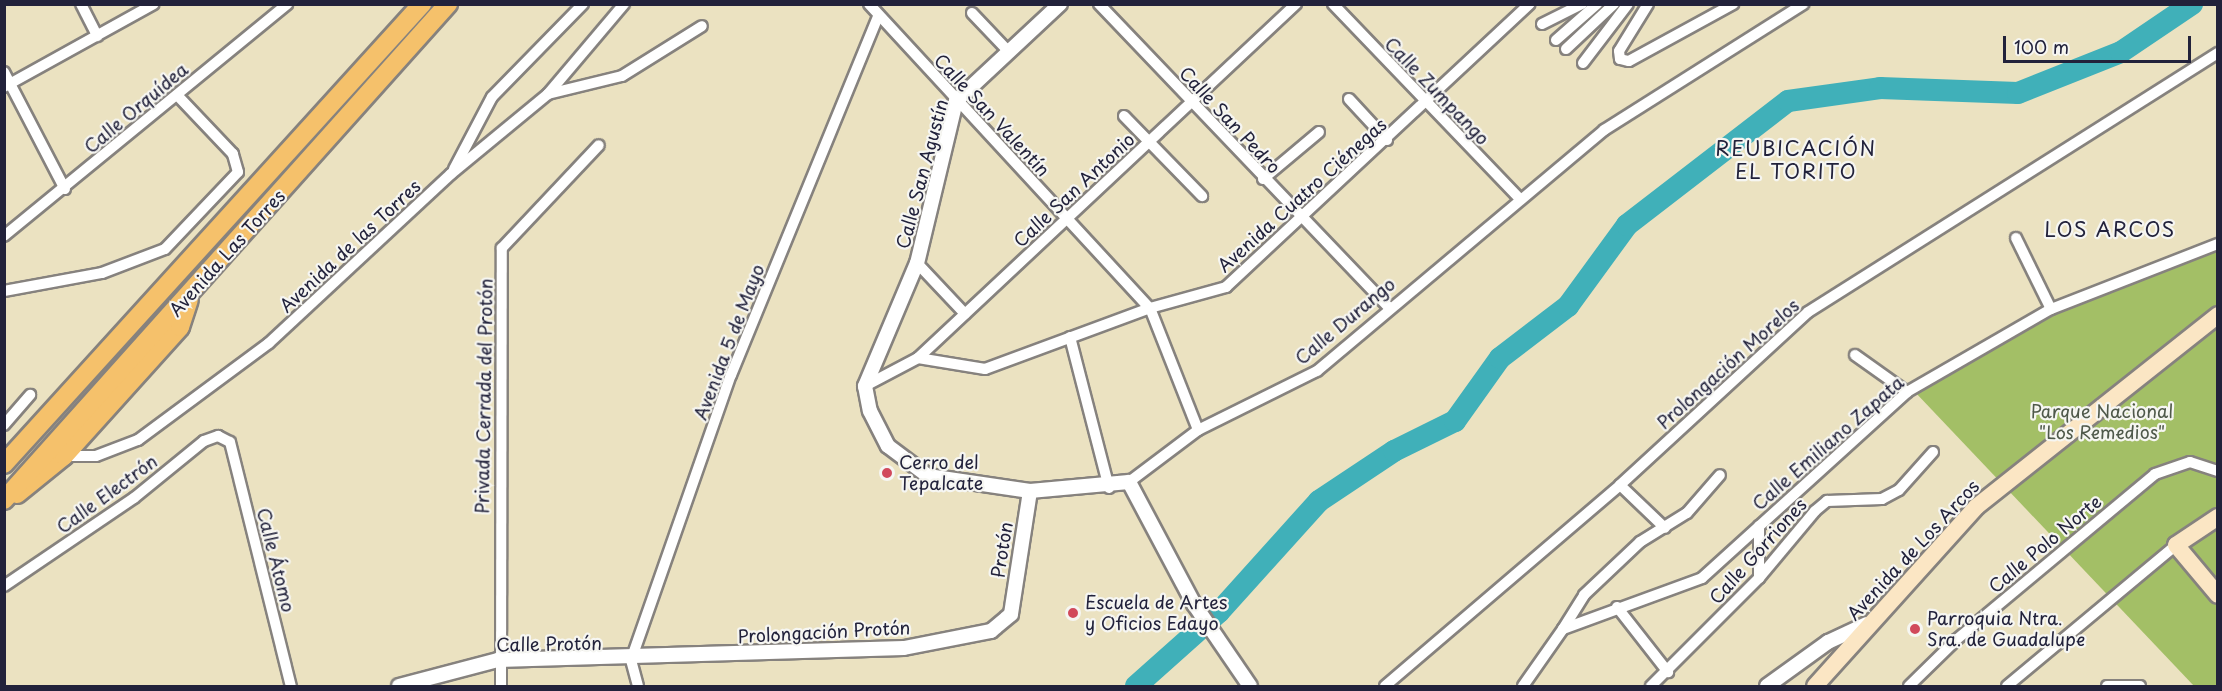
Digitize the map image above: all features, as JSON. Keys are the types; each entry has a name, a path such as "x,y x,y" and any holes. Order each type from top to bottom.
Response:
{"highway":[{"name":"Avenida Las Torres","path":"4,464 422,4"},
{"name":"Avenida Las Torres","path":"4,500 448,4"},
{"path":"4,500 37,482 64,456 180,327 191,293"}],"main road":[{"name":"Avenida de Los Arcos","path":"1815,687 1867,624 1976,507 2217,315"},
{"path":"2217,517 2176,545 2217,595"}],"street":[{"path":"81,4 97,36"},
{"path":"8,85 154,4"},
{"name":"Calle Orquídea","path":"4,236 65,189 287,4"},
{"path":"451,174 492,97 583,4"},
{"name":"Avenida de las Torres","path":"64,456 96,456 138,440 269,343 451,174 548,94 624,4"},
{"name":"Calle San Valentín","path":"869,4 956,101 1150,308 1198,430"},
{"name":"Calle San Agustín","path":"865,386 917,263 956,101 1060,4"},
{"name":"Calle San Pedro","path":"1099,4 1300,219 1389,307"},
{"name":"Calle San Antonio","path":"865,386 918,358 1190,100 1296,4"},
{"name":"Calle Zumpango","path":"1333,4 1425,105 1520,198"},
{"name":"Avenida Cuatro Ciénegas","path":"918,358 986,369 1150,308 1226,287 1425,105 1530,4"},
{"path":"1542,24 1582,4"},
{"path":"1556,40 1596,4"},
{"path":"1566,49 1614,4"},
{"path":"1583,63 1628,4"},
{"path":"1648,4 1619,51 1620,59 1629,61 1733,4"},
{"name":"Calle Durango","path":"865,386 878,430 914,469 1030,491 1109,488 1129,482 1198,430 1290,389 1604,130 1803,4"},
{"path":"972,13 1009,52"},
{"name":"Avenida 5 de Mayo","path":"631,660 731,375 879,15"},
{"path":"548,94 622,76 702,26"},
{"name":"Prolongación Morelos","path":"1385,687 1620,485 1808,312 2217,53"},
{"path":"4,72 8,85 65,189"},
{"path":"4,291 102,273 165,249 238,172 233,154 177,95"},
{"path":"1349,99 1387,140"},
{"path":"1124,116 1202,196"},
{"path":"1263,179 1318,132"},
{"name":"Privada Cerrada del Protón","path":"501,687 498,660 502,248 599,145"},
{"path":"2016,238 2051,309"},
{"name":"Calle Emiliano Zapata","path":"1563,629 1617,607 1702,578 1907,392 2051,309 2217,244"},
{"path":"917,263 965,314"},
{"path":"1070,337 1109,488"},
{"path":"1855,355 1907,392"},
{"path":"4,425 30,395"},
{"name":"Calle Electrón","path":"4,586 134,498 204,441 218,436 230,442"},
{"name":"Calle Átomo","path":"230,442 291,687"},
{"name":"Calle Gorriones","path":"1651,687 1759,578 1827,501 1882,499 1899,490 1933,452"},
{"name":"Calle Polo Norte","path":"1909,687 1956,640 2155,474 2190,462 2217,471"},
{"path":"1522,687 1584,595 1640,542 1687,513 1720,475"},
{"path":"1129,482 1194,604 1217,642 1250,687"},
{"path":"1620,485 1665,528"},
{"name":"Protón","path":"1011,614 1030,491"},
{"path":"1759,526 1759,578"},
{"path":"2007,687 2176,545"},
{"path":"1617,607 1668,672"},
{"name":"Prolongación Protón","path":"631,660 904,648 991,631 1011,614"},
{"path":"1767,687 1828,642 1867,624"},
{"name":"Calle Protón","path":"399,687 498,660 631,660"},
{"path":"631,660 638,687"},
{"path":"2108,686 2140,687"}],"green space":[{"name":"Parque Nacional \"Los Remedios\"","path":"2217,244 2217,686 2194,686 1914,391 2134,272"}],"waterway":[{"path":"1136,686 1219,612 1319,501 1394,451 1455,421 1500,358 1568,306 1627,225 1788,101 1880,88 2018,93 2121,52 2192,4"}],"place":[{"name":"Cerro del Tepalcate","path":"887,473"},
{"name":"Escuela de Artes y Oficios Edayo","path":"1073,613"},
{"name":"Parroquia Ntra. Sra. de Guadalupe","path":"1915,629"}],"district":[{"name":"REUBICACIÓN EL TORITO","path":"1796,160"},
{"name":"LOS ARCOS","path":"2110,229"}]}
